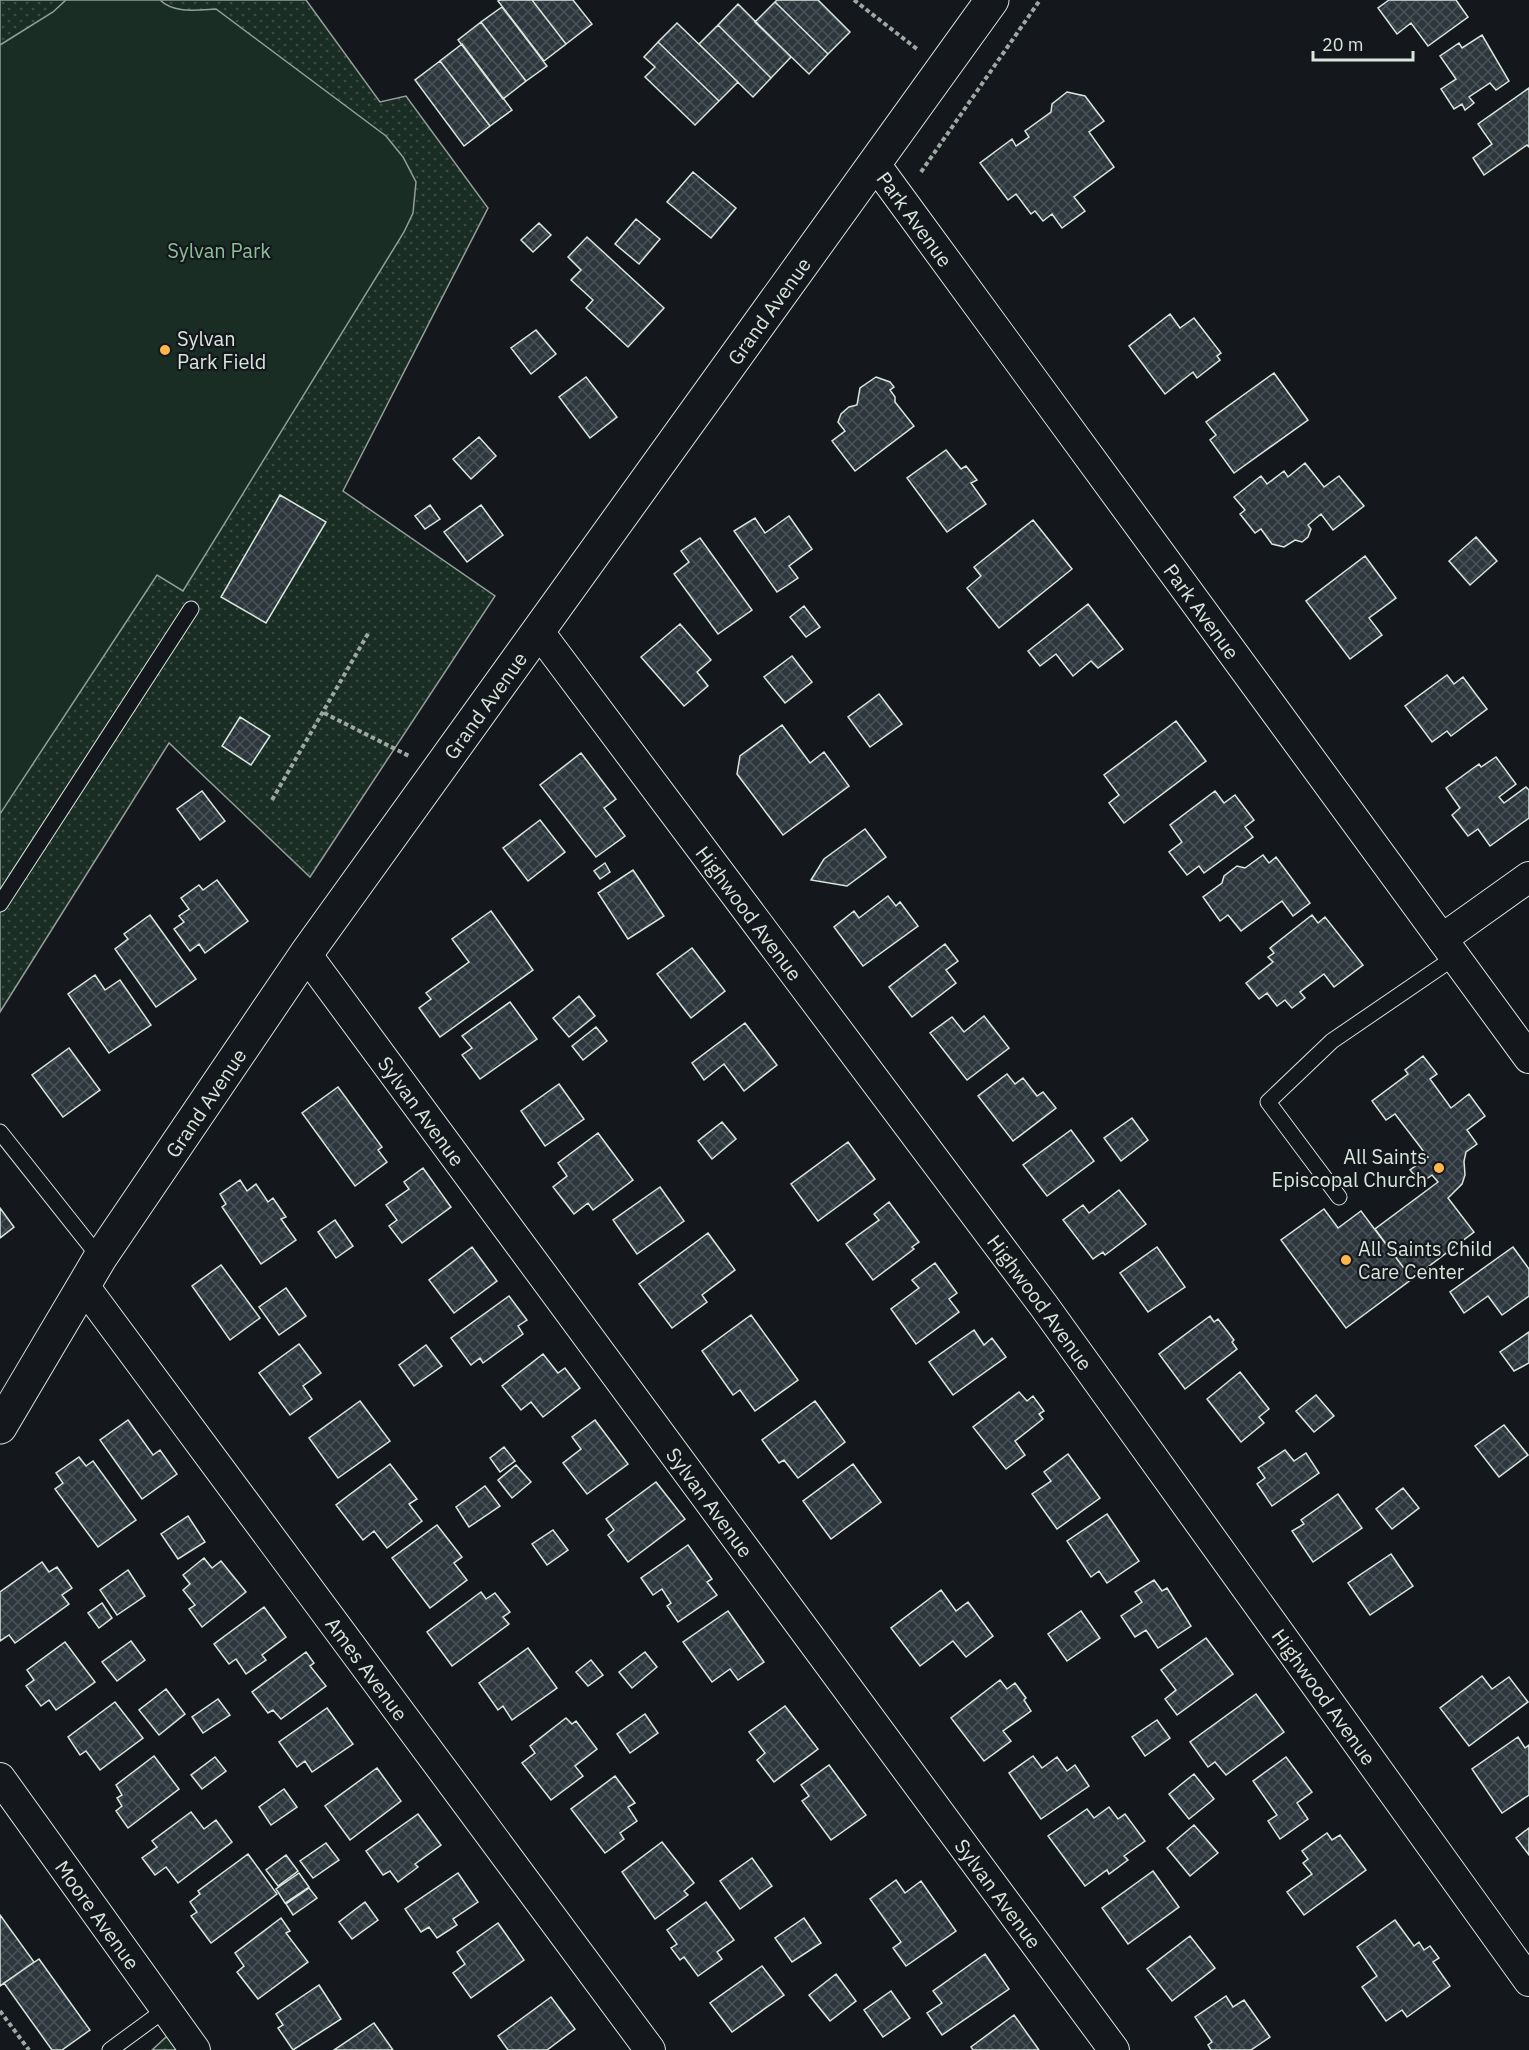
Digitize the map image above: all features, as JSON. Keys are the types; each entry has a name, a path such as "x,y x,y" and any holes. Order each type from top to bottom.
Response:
{"main road":[{"name":"Grand Avenue","path":"0,1427 100,1258 306,954 992,0"}],"street":[{"name":"Park Avenue","path":"875,164 1529,1058"},
{"name":"Highwood Avenue","path":"539,632 1044,1306 1529,1981"},
{"path":"1449,948 1529,876"},
{"name":"Sylvan Avenue","path":"306,954 1114,2050"},
{"name":"Ames Avenue","path":"84,1286 650,2050"},
{"name":"Moore Avenue","path":"0,1778 195,2050"}],"lane":[{"path":"0,904 191,609"},
{"path":"1340,1197 1268,1102 1332,1041 1449,948"},
{"path":"0,1132 100,1258"},
{"path":"110,2050 166,2009"}],"path":[{"path":"854,0 943,69"},
{"path":"901,199 1040,0"},
{"path":"272,800 369,632"},
{"path":"324,713 439,771"},
{"path":"0,2012 29,2050"}],"green space":[{"name":"Sylvan Park","path":"0,0 306,0 380,102 406,96 488,208 343,491 495,596 310,877 169,743 0,1012"},
{"name":"Sylvan Park Field","path":"66,0 160,0 179,9 216,9 386,136 403,157 416,182 413,213 404,232 183,591 157,575 0,814 0,45 53,12"},
{"path":"178,2026 195,2050 152,2050"}],"building":[{"path":"532,0 566,44 544,61 498,1"},
{"path":"532,0 573,0 592,24 566,44"},
{"path":"777,0 818,0 850,32 828,54 775,2"},
{"path":"1389,0 1456,0 1468,17 1428,46 1411,23 1397,34 1378,8"},
{"path":"775,2 828,54 809,74 755,22"},
{"path":"738,4 791,57 771,78 718,25"},
{"path":"502,7 547,66 526,81 481,22"},
{"path":"481,22 526,81 503,99 458,40"},
{"path":"677,23 738,82 719,101 658,42"},
{"path":"718,25 771,78 753,97 699,44"},
{"path":"1482,35 1509,81 1496,90 1490,83 1469,97 1474,103 1465,110 1462,104 1454,109 1441,89 1456,79 1440,56 1459,43 1462,48"},
{"path":"658,42 719,101 695,125 645,77 655,67 644,57"},
{"path":"462,44 512,110 490,126 440,61"},
{"path":"440,61 490,126 464,146 415,80"},
{"path":"1529,88 1529,147 1527,145 1484,175 1473,158 1492,144 1478,124"},
{"path":"1067,92 1085,96 1104,121 1089,132 1114,167 1074,197 1085,211 1062,228 1052,214 1043,221 1035,211 1031,214 1016,194 1008,200 980,163 1012,139 1016,146 1029,137 1025,131 1051,112 1052,104"},
{"path":"693,172 736,208 711,238 667,202"},
{"path":"636,219 660,239 639,264 615,244"},
{"path":"539,223 551,235 533,252 521,240"},
{"path":"587,237 664,308 628,347 586,308 593,300 571,280 581,270 568,257"},
{"path":"1170,314 1180,328 1194,318 1221,353 1217,356 1220,360 1197,378 1193,372 1165,394 1129,346"},
{"path":"536,330 556,354 531,374 511,348"},
{"path":"1274,373 1308,420 1234,473 1210,440 1216,435 1206,422"},
{"path":"586,377 617,417 590,438 559,397"},
{"path":"876,377 890,382 894,387 890,390 895,397 895,402 914,426 855,471 832,441 845,431 838,422 841,414 849,407 857,405 860,388"},
{"path":"479,437 496,456 471,479 453,459"},
{"path":"946,450 961,469 966,466 977,480 971,483 986,504 947,532 907,478"},
{"path":"1305,463 1324,487 1339,476 1364,506 1333,530 1321,514 1308,525 1311,529 1308,537 1302,542 1295,540 1284,547 1272,544 1261,529 1255,533 1240,514 1245,510 1234,497 1261,476 1267,484 1284,471 1288,477"},
{"path":"280,495 326,522 266,623 221,597"},
{"path":"430,505 440,519 425,529 415,516"},
{"path":"481,505 503,535 467,562 444,532"},
{"path":"789,516 812,549 789,566 798,578 777,592 734,531 755,518 765,533"},
{"path":"1033,520 1072,569 999,628 967,588 981,576 974,567"},
{"path":"1476,537 1497,561 1470,585 1449,561"},
{"path":"700,538 752,610 718,634 674,574 689,562 681,551"},
{"path":"1365,556 1396,598 1369,618 1382,635 1350,659 1306,601"},
{"path":"1088,604 1123,649 1098,668 1091,661 1073,676 1056,654 1040,666 1028,651"},
{"path":"804,606 820,627 806,637 790,617"},
{"path":"680,624 711,660 697,672 708,686 684,706 641,657"},
{"path":"792,656 812,682 785,703 764,677"},
{"path":"1447,675 1454,684 1463,677 1487,709 1451,736 1447,731 1432,742 1405,706"},
{"path":"879,694 902,724 870,747 848,717"},
{"path":"240,717 270,736 251,765 222,746"},
{"path":"1176,721 1206,761 1124,823 1109,803 1119,795 1104,775"},
{"path":"782,725 810,763 824,752 849,786 783,835 737,774 740,756"},
{"path":"581,753 616,799 604,808 625,836 596,857 540,785"},
{"path":"1496,757 1516,784 1499,797 1504,803 1526,787 1529,790 1529,818 1490,846 1478,829 1468,836 1452,815 1460,808 1446,788 1479,764 1481,767"},
{"path":"202,791 225,821 200,840 177,809"},
{"path":"1215,791 1224,803 1235,795 1254,820 1245,827 1253,837 1204,873 1199,866 1187,875 1169,852 1182,842 1170,825"},
{"path":"540,820 565,852 528,881 503,848"},
{"path":"865,829 886,857 847,886 811,880 824,859"},
{"path":"1263,855 1269,863 1276,857 1310,903 1293,916 1282,901 1241,931 1228,915 1220,921 1203,897 1222,883 1224,876 1237,866 1245,868"},
{"path":"605,863 610,872 600,879 594,871"},
{"path":"633,870 664,916 628,939 598,893"},
{"path":"217,880 248,921 205,953 199,944 190,951 174,929 184,922 179,916 189,909 181,898 199,885 203,890"},
{"path":"888,896 896,906 900,902 918,926 863,966 834,927 854,911 859,918"},
{"path":"491,911 533,970 440,1037 419,1008 431,999 426,993 469,962 452,939"},
{"path":"150,915 196,979 156,1007 115,949 128,939 124,934"},
{"path":"1312,915 1318,923 1325,917 1363,965 1334,987 1324,974 1300,992 1305,998 1292,1008 1285,1000 1277,1006 1267,993 1259,999 1246,983 1273,962 1268,957 1274,953 1270,948"},
{"path":"945,944 958,961 946,970 956,983 912,1017 889,987"},
{"path":"692,948 725,991 691,1018 657,974"},
{"path":"95,975 105,990 120,980 151,1025 109,1053 68,994"},
{"path":"579,996 595,1016 569,1037 553,1018"},
{"path":"510,1002 537,1039 480,1079 462,1055 472,1048 462,1036"},
{"path":"984,1016 1009,1048 967,1080 930,1033 952,1017 964,1032"},
{"path":"745,1023 777,1065 744,1091 724,1064 704,1080 692,1063"},
{"path":"596,1027 607,1041 583,1060 572,1046"},
{"path":"69,1048 100,1090 63,1117 32,1075"},
{"name":"All Saints Episcopal Church","path":"1423,1056 1437,1074 1430,1079 1451,1108 1469,1094 1485,1116 1467,1130 1477,1144 1466,1152 1465,1175 1462,1184 1448,1198 1474,1232 1412,1279 1375,1229 1438,1182 1432,1175 1421,1183 1410,1170 1428,1157 1395,1114 1386,1120 1372,1101 1408,1074 1405,1070"},
{"path":"1007,1074 1015,1084 1023,1078 1037,1096 1043,1092 1056,1108 1013,1141 978,1096"},
{"path":"559,1084 584,1119 545,1146 521,1111"},
{"path":"338,1087 382,1147 378,1150 387,1162 355,1186 302,1113"},
{"path":"1132,1118 1148,1140 1121,1161 1104,1138"},
{"path":"722,1122 736,1139 712,1159 698,1141"},
{"path":"1071,1130 1094,1161 1047,1196 1023,1165"},
{"path":"598,1133 633,1180 593,1210 588,1203 574,1214 553,1187 567,1176 558,1163"},
{"path":"848,1142 875,1179 818,1221 791,1184"},
{"path":"423,1168 451,1207 402,1243 389,1226 397,1220 386,1205 409,1189 404,1182"},
{"path":"240,1180 247,1191 256,1184 268,1202 273,1198 286,1217 281,1219 296,1240 261,1264 222,1207 226,1204 220,1194"},
{"path":"660,1187 684,1221 637,1254 613,1220"},
{"path":"1119,1190 1146,1224 1105,1255 1103,1252 1093,1259 1063,1220 1083,1205 1089,1213"},
{"path":"889,1202 919,1242 912,1247 914,1249 873,1280 846,1244 879,1220 874,1214"},
{"path":"0,1208 14,1227 0,1238"},
{"name":"All Saints Child Care Center","path":"1324,1209 1338,1228 1361,1211 1412,1279 1346,1328 1281,1240"},
{"path":"335,1220 353,1246 336,1258 318,1232"},
{"path":"708,1233 735,1270 702,1295 707,1302 672,1328 639,1284"},
{"path":"472,1247 497,1281 454,1313 429,1280"},
{"path":"1157,1247 1185,1287 1148,1312 1120,1273"},
{"path":"1513,1247 1529,1269 1529,1296 1502,1315 1488,1296 1464,1313 1450,1292"},
{"path":"935,1263 957,1293 949,1299 959,1312 916,1344 891,1309 919,1288 912,1280"},
{"path":"221,1265 260,1318 230,1340 192,1286"},
{"path":"286,1288 306,1316 279,1335 259,1307"},
{"path":"509,1296 527,1320 518,1326 523,1334 483,1363 480,1358 471,1365 451,1338"},
{"path":"751,1315 798,1380 755,1411 740,1390 733,1395 702,1351"},
{"path":"1210,1316 1214,1322 1218,1319 1234,1340 1232,1342 1237,1349 1185,1389 1159,1354"},
{"path":"974,1330 984,1345 992,1338 1006,1357 953,1395 929,1362"},
{"path":"1529,1332 1529,1363 1514,1371 1500,1352"},
{"path":"299,1344 321,1373 303,1386 312,1399 290,1415 259,1373"},
{"path":"426,1345 442,1366 414,1386 399,1365"},
{"path":"543,1354 558,1373 565,1368 580,1388 543,1417 531,1402 521,1410 502,1386"},
{"path":"1240,1372 1269,1409 1259,1417 1264,1423 1241,1442 1207,1399"},
{"path":"1019,1392 1027,1401 1033,1396 1044,1411 1039,1414 1043,1419 1015,1441 1025,1455 1006,1469 973,1427"},
{"path":"1316,1395 1334,1416 1314,1432 1296,1411"},
{"path":"360,1401 390,1441 338,1478 309,1438"},
{"path":"815,1401 845,1442 798,1478 784,1460 779,1463 762,1440"},
{"path":"128,1420 153,1455 160,1450 177,1474 142,1499 100,1440"},
{"path":"595,1420 628,1464 587,1494 563,1463 581,1449 572,1437"},
{"path":"1504,1425 1528,1455 1499,1477 1475,1446"},
{"path":"504,1447 515,1461 500,1472 490,1458"},
{"path":"1285,1450 1294,1461 1306,1453 1319,1473 1272,1506 1257,1484 1265,1478 1258,1468"},
{"path":"1068,1454 1100,1498 1057,1529 1032,1494 1051,1481 1044,1472"},
{"path":"79,1457 86,1466 93,1461 136,1520 98,1547 55,1489 63,1483 56,1473"},
{"path":"390,1464 417,1499 409,1504 422,1521 387,1548 374,1531 363,1540 336,1505"},
{"path":"853,1464 881,1502 831,1539 803,1501"},
{"path":"516,1465 531,1482 512,1498 498,1480"},
{"path":"656,1482 685,1519 628,1562 608,1535 614,1530 606,1519"},
{"path":"485,1486 500,1506 469,1527 456,1507"},
{"path":"1403,1488 1419,1508 1392,1529 1376,1509"},
{"path":"1338,1494 1362,1528 1313,1562 1292,1531 1304,1524 1301,1520"},
{"path":"1107,1514 1139,1561 1107,1583 1099,1571 1091,1577 1067,1541"},
{"path":"188,1516 205,1542 178,1559 161,1534"},
{"path":"437,1525 462,1557 454,1563 467,1580 430,1608 392,1558"},
{"path":"553,1530 568,1550 547,1565 532,1544"},
{"path":"688,1545 712,1579 707,1582 717,1595 678,1622 667,1606 671,1603 662,1589 653,1595 641,1578"},
{"path":"1391,1554 1413,1586 1370,1615 1348,1583"},
{"path":"204,1558 212,1568 221,1561 246,1592 202,1627 189,1609 195,1605 183,1590 190,1584 183,1575"},
{"path":"42,1562 49,1572 57,1567 72,1588 62,1595 69,1604 15,1643 9,1635 0,1641 0,1592"},
{"path":"128,1570 145,1596 117,1615 100,1590"},
{"path":"1154,1580 1162,1591 1167,1588 1191,1626 1158,1648 1146,1630 1135,1637 1121,1616 1142,1602 1135,1592"},
{"path":"941,1590 956,1611 968,1602 993,1636 966,1657 953,1641 920,1666 891,1628"},
{"path":"481,1592 486,1599 495,1593 510,1612 503,1617 509,1624 452,1666 427,1632"},
{"path":"102,1603 112,1618 99,1628 88,1613"},
{"path":"264,1607 286,1637 262,1655 266,1660 246,1674 236,1659 229,1664 214,1644"},
{"path":"728,1611 764,1662 738,1680 730,1669 712,1682 683,1642"},
{"path":"1081,1611 1100,1638 1067,1661 1048,1634"},
{"path":"1206,1638 1233,1674 1177,1715 1165,1699 1176,1690 1161,1670"},
{"path":"131,1641 145,1660 117,1681 102,1662"},
{"path":"65,1642 95,1682 56,1710 49,1700 41,1706 26,1686 34,1680 27,1670"},
{"path":"528,1648 557,1688 512,1720 503,1706 498,1710 479,1683"},
{"path":"306,1652 314,1663 310,1666 326,1686 281,1719 273,1710 268,1713 252,1692"},
{"path":"645,1652 657,1667 632,1688 619,1672"},
{"path":"591,1660 603,1675 588,1686 576,1672"},
{"path":"1482,1676 1492,1689 1509,1677 1528,1702 1469,1746 1440,1708"},
{"path":"1000,1680 1007,1689 1015,1683 1026,1698 1024,1700 1031,1711 1003,1731 1011,1741 984,1761 951,1718"},
{"path":"166,1689 185,1714 159,1735 139,1710"},
{"path":"1256,1694 1284,1732 1226,1775 1215,1762 1208,1767 1190,1742"},
{"path":"218,1699 230,1715 203,1733 192,1717"},
{"path":"115,1702 143,1738 100,1770 86,1751 80,1755 68,1737"},
{"path":"785,1706 818,1749 774,1782 757,1760 765,1753 749,1732"},
{"path":"327,1708 353,1744 312,1772 305,1761 297,1767 279,1742"},
{"path":"645,1714 658,1733 630,1753 617,1734"},
{"path":"566,1718 572,1724 576,1721 597,1749 575,1766 583,1776 551,1800 522,1763 535,1753 530,1746"},
{"path":"1157,1720 1170,1738 1145,1756 1132,1737"},
{"path":"1518,1737 1525,1748 1529,1745 1529,1795 1502,1813 1472,1769"},
{"path":"154,1756 179,1789 128,1828 116,1811 122,1806 117,1798 122,1795 116,1785"},
{"path":"1033,1756 1042,1768 1057,1757 1067,1771 1075,1765 1089,1786 1041,1819 1009,1773"},
{"path":"215,1757 226,1771 202,1789 191,1775"},
{"path":"1286,1757 1312,1792 1297,1803 1308,1819 1280,1839 1268,1821 1277,1815 1253,1781"},
{"path":"829,1765 866,1815 831,1840 802,1801 809,1796 801,1785"},
{"path":"377,1768 401,1801 350,1840 325,1806"},
{"path":"1194,1774 1214,1799 1189,1819 1169,1794"},
{"path":"615,1776 635,1803 628,1807 637,1821 620,1833 624,1839 605,1853 571,1809"},
{"path":"284,1789 297,1807 271,1825 259,1807"},
{"path":"1109,1807 1118,1819 1125,1814 1145,1841 1124,1856 1128,1860 1109,1874 1107,1870 1085,1886 1048,1836 1087,1809 1094,1818"},
{"path":"191,1812 204,1829 216,1820 232,1842 178,1883 166,1867 155,1875 142,1858 157,1847 152,1841"},
{"path":"418,1814 441,1845 415,1864 418,1867 398,1882 390,1871 383,1875 366,1851"},
{"path":"1194,1825 1218,1853 1190,1876 1167,1848"},
{"path":"1529,1828 1529,1855 1516,1838"},
{"path":"1327,1833 1332,1840 1340,1835 1366,1870 1304,1915 1287,1892 1312,1874 1303,1863 1308,1859 1302,1851"},
{"path":"662,1842 694,1883 684,1891 688,1895 655,1919 622,1872"},
{"path":"326,1843 339,1860 313,1878 300,1861"},
{"path":"248,1854 277,1894 211,1943 191,1916 197,1912 190,1902 200,1894 198,1891"},
{"path":"286,1855 298,1871 278,1886 266,1870"},
{"path":"752,1858 772,1886 740,1909 720,1881"},
{"path":"1153,1871 1179,1907 1128,1944 1102,1908"},
{"path":"299,1873 309,1887 285,1903 276,1889"},
{"path":"458,1873 478,1902 453,1919 457,1925 437,1938 429,1927 421,1932 405,1909"},
{"path":"896,1880 905,1893 921,1881 956,1931 906,1966 893,1948 901,1942 870,1899"},
{"path":"309,1888 317,1898 293,1915 286,1904"},
{"path":"365,1902 378,1920 352,1939 339,1922"},
{"path":"706,1902 734,1940 717,1952 722,1959 698,1976 684,1957 680,1960 671,1948 677,1944 667,1930"},
{"path":"0,1915 34,1962 0,1986"},
{"path":"281,1918 290,1931 286,1933 308,1962 258,1999 237,1972 244,1966 235,1953"},
{"path":"804,1918 821,1943 792,1962 775,1938"},
{"path":"1395,1920 1414,1946 1419,1942 1424,1950 1430,1946 1439,1958 1433,1962 1450,1986 1407,2017 1402,2010 1386,2021 1362,1987 1377,1976 1357,1947"},
{"path":"498,1923 524,1960 471,1998 453,1973 465,1964 457,1952"},
{"path":"1190,1936 1215,1968 1172,2001 1147,1969"},
{"path":"985,1954 1009,1989 942,2035 927,2013 942,2003 933,1991"},
{"path":"39,1959 90,2030 62,2050 52,2050 4,1983"},
{"path":"762,1966 784,1995 732,2032 710,2003"},
{"path":"836,1974 856,2001 830,2021 809,1995"},
{"path":"319,1985 341,2019 293,2050 278,2028 283,2025 276,2014"},
{"path":"891,1991 910,2018 883,2037 864,2010"},
{"path":"1226,1996 1233,2007 1244,2000 1270,2037 1251,2050 1211,2050 1208,2045 1212,2042 1195,2017"},
{"path":"551,1997 575,2029 547,2050 508,2050 498,2036"},
{"path":"1014,2015 1039,2050 973,2050 971,2047"},
{"path":"374,2023 393,2050 334,2050"}],"place":[{"name":"Sylvan Park Field","path":"165,350"},
{"name":"All Saints Episcopal Church","path":"1439,1168"},
{"name":"All Saints Child Care Center","path":"1346,1260"}]}
